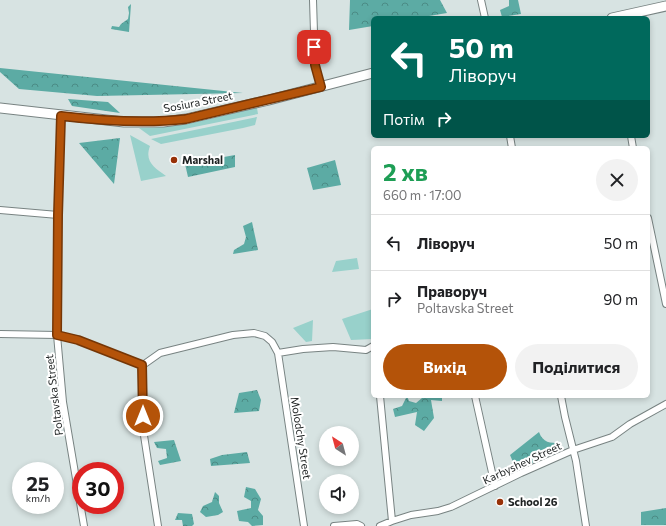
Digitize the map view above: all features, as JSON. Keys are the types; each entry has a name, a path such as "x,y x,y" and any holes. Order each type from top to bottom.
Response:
{"main road":[{"path":"621,16 666,6"},
{"name":"Sosiura Street","path":"0,108 124,122 163,122 186,119 371,74"}],"street":[{"path":"313,0 315,62 321,87"},
{"path":"481,0 485,16"},
{"name":"Poltavska Street","path":"61,116 57,335 63,402 84,526"},
{"path":"0,210 58,215"},
{"path":"650,228 666,304"},
{"path":"142,365 160,353 233,335 254,333 265,336 272,342 278,353 303,349 332,347 366,350 371,347"},
{"path":"0,334 57,335 78,340 142,365"},
{"name":"Molodchy Street","path":"278,353 304,526"},
{"path":"142,365 143,429 158,526"},
{"path":"380,398 392,520"},
{"path":"475,398 495,486"},
{"path":"561,398 572,450 576,461 586,526"},
{"name":"Karbyshev Street","path":"380,526 392,520 451,507 572,450 612,437 630,424 666,404"},
{"path":"334,526 357,524 361,526"}],"shaded area":[{"path":"257,108 258,114 150,136 139,128 154,128 183,124 211,119"},
{"path":"257,117 255,125 243,128 161,144 151,139"},
{"path":"130,135 150,146 148,156 152,164 166,176 141,181"},
{"path":"357,258 359,269 332,272 336,261"},
{"path":"371,310 371,339 351,340 342,319"},
{"path":"313,320 312,341 306,342 293,328"}],"green space":[{"path":"350,0 440,0 447,13 429,16 371,16 371,26 349,30"},
{"path":"509,0 518,0 521,14 502,16 500,10 509,6"},
{"path":"131,4 129,32 111,29 112,26 119,27 128,19 128,7"},
{"path":"0,68 243,93 97,96 19,89 0,72"},
{"path":"68,99 108,102 120,113 72,106"},
{"path":"120,138 114,184 79,143"},
{"path":"235,155 235,167 188,177 185,164"},
{"path":"335,160 341,185 313,190 307,168"},
{"path":"252,222 258,250 233,254 234,250 244,244 246,237 243,226"},
{"path":"257,390 261,400 259,411 234,413 239,393"},
{"path":"406,398 408,398 409,401 416,403 422,398 442,398 442,401 431,400 434,418 424,431 415,425 417,412 395,417 393,409 402,406"},
{"path":"539,432 547,442 560,443 560,449 528,465 516,469 510,455"},
{"path":"174,440 181,461 160,465 158,461 167,458 166,449 157,448 154,442"},
{"path":"247,452 250,463 211,466 210,459 222,455"},
{"path":"246,487 255,489 261,499 258,510 263,516 263,525 252,526 248,522 239,521 237,511 251,508 251,501 244,497"},
{"path":"215,492 219,496 219,503 223,512 218,515 206,517 200,512 203,506 212,502"},
{"path":"666,508 666,525 641,525 641,512"},
{"path":"178,513 192,514 194,524 192,526 183,526 182,520 175,520"}],"place":[{"name":"Marshal","path":"174,160"},
{"name":"School 26","path":"500,502"}],"route":[{"path":"143,416 142,365 78,340 57,335 61,116 124,122 163,122 186,119 321,87 315,65 314,47"}]}
